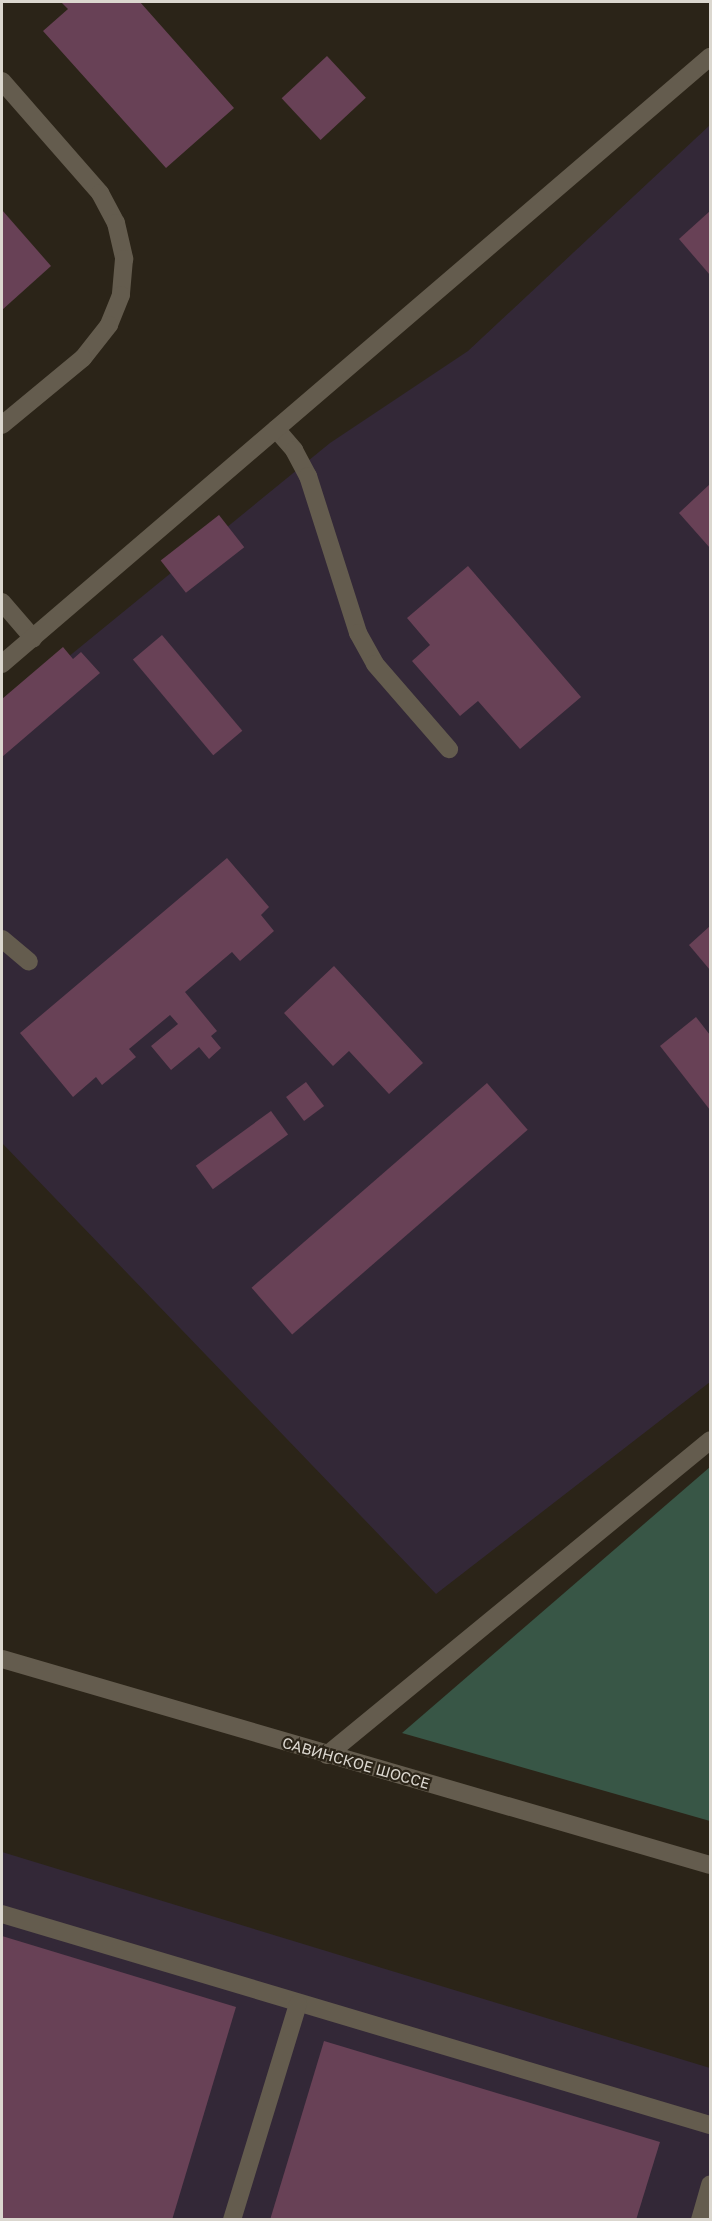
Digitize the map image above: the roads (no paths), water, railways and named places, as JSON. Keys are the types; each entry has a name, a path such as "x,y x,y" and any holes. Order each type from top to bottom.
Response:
{"street":[{"path":"2,664 711,57"},
{"path":"2,81 100,193 116,223 124,259 121,295 109,325 83,358 2,425"},
{"path":"276,429 294,450 308,476 357,633 375,664 449,749"},
{"path":"2,602 33,638"},
{"path":"2,939 29,962"},
{"path":"327,1755 711,1440"},
{"name":"САВИНСКОЕ ШОССЕ","path":"2,1659 711,1865"},
{"path":"2,1914 298,2004 711,2125"},
{"path":"232,2220 298,2004"},
{"path":"700,2220 711,2184"}]}
